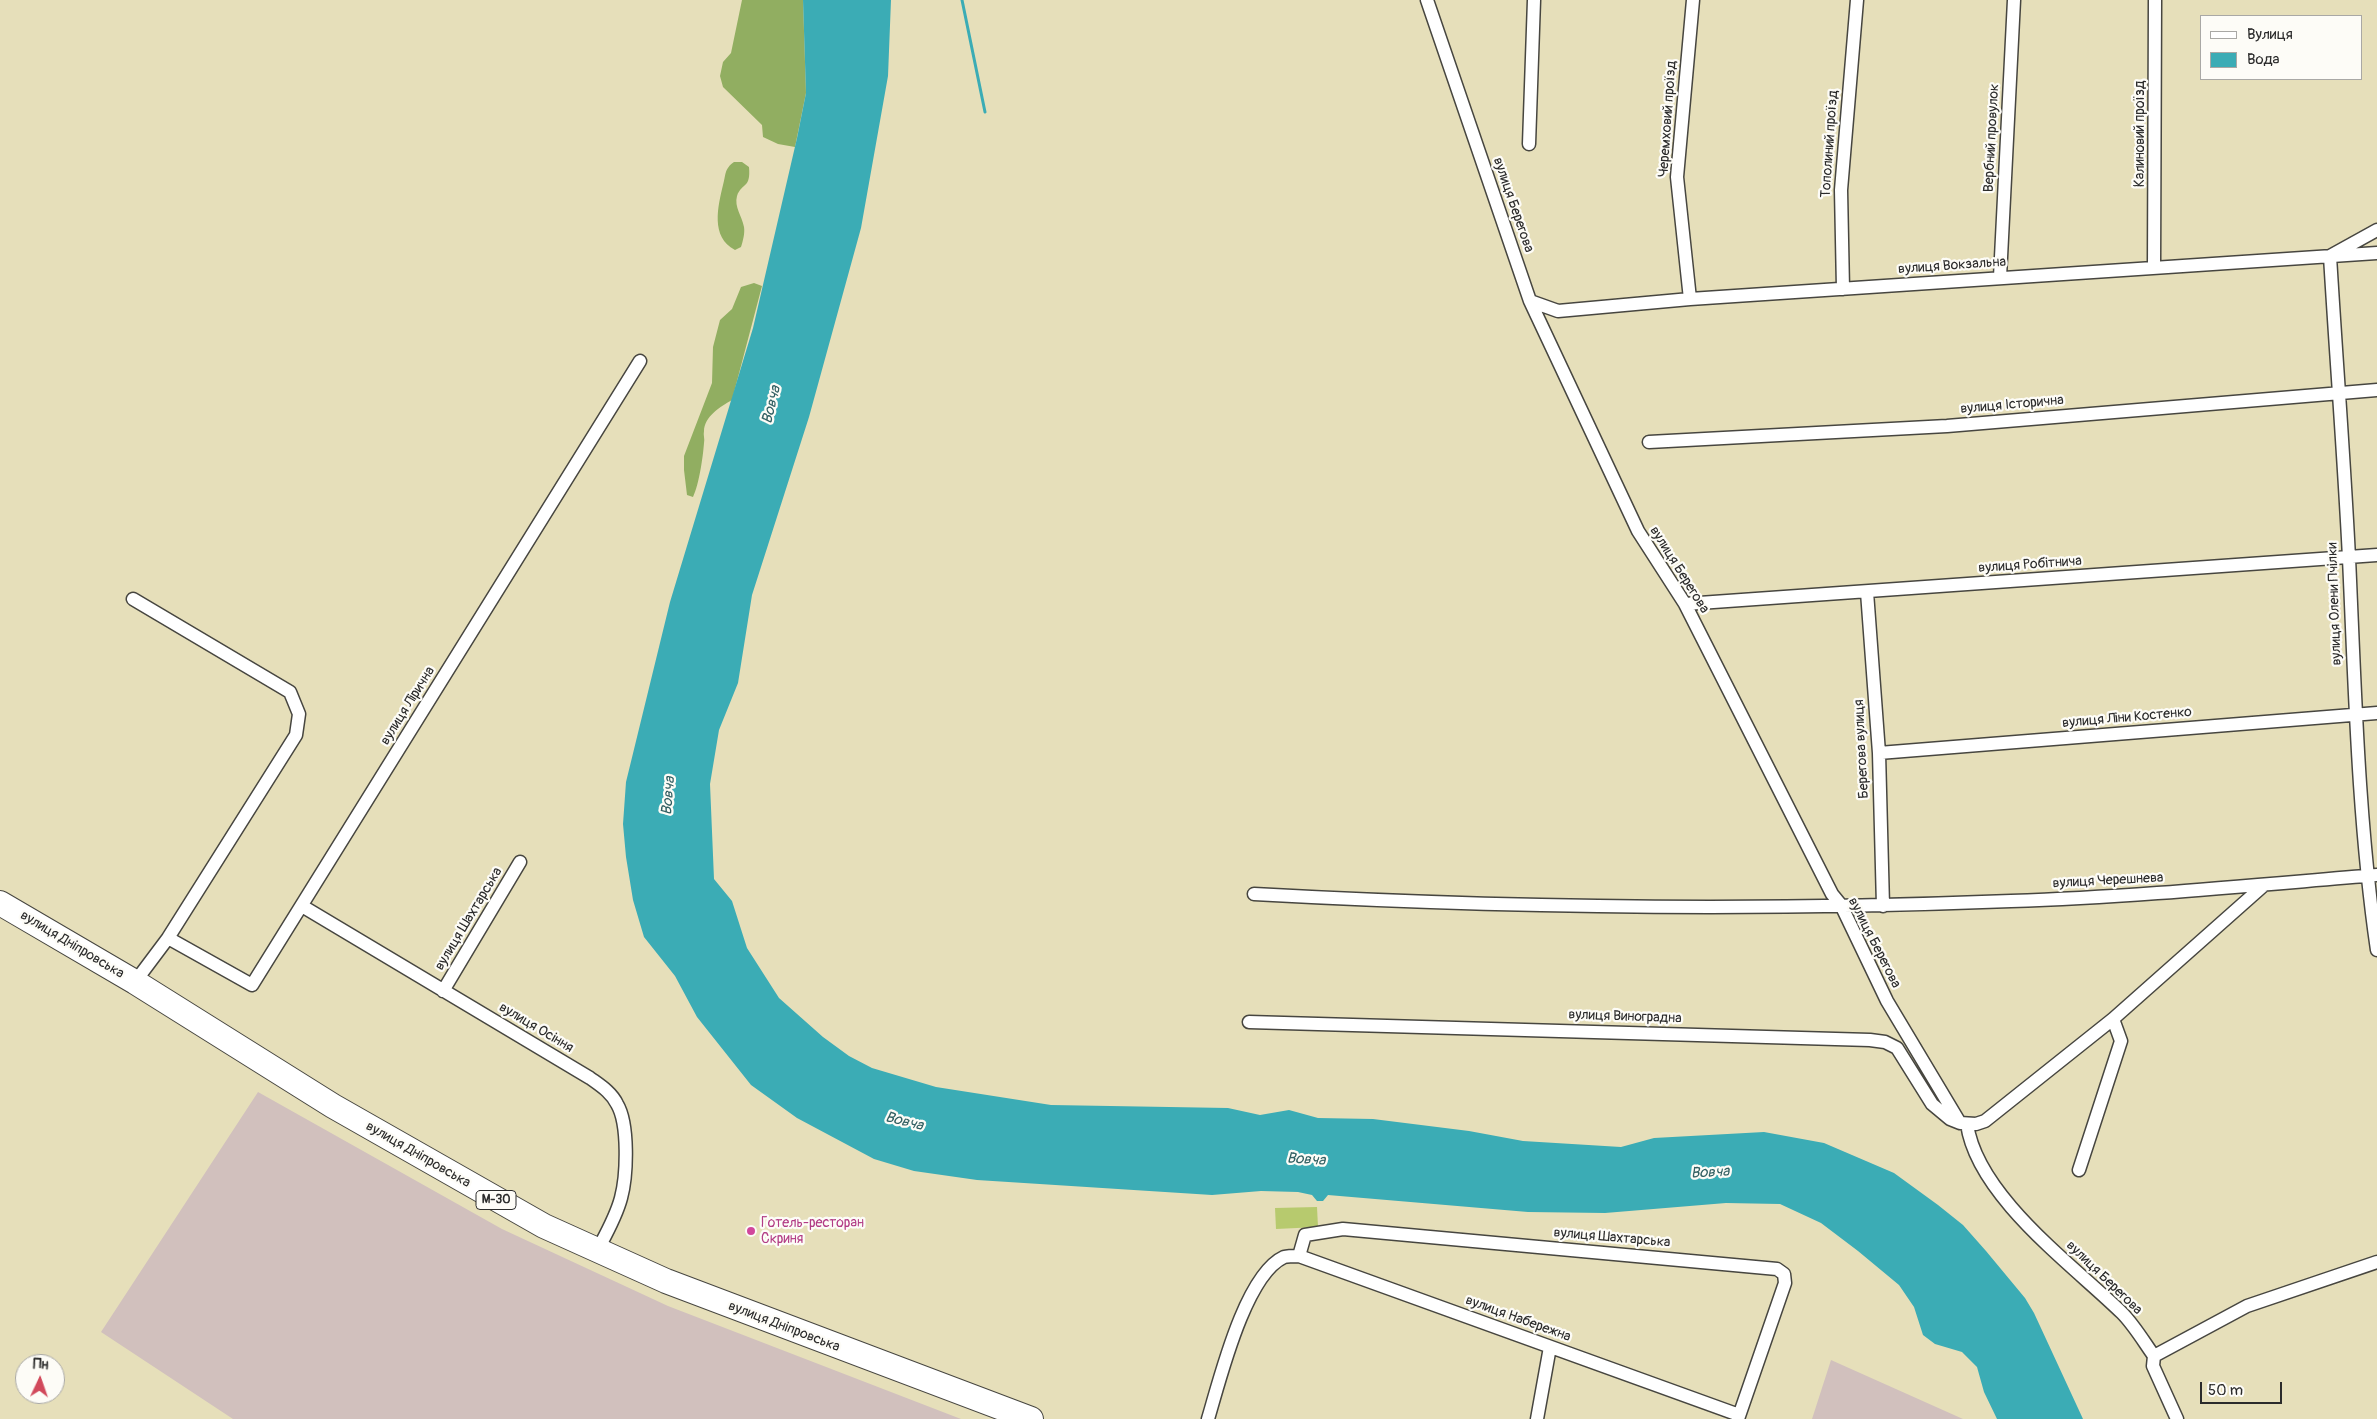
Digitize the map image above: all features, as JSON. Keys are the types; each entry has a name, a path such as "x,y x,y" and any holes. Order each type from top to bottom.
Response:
{"highway":[{"name":"вулиця Дніпровська","path":"0,903 135,982 333,1106 544,1226 597,1251 710,1298 1031,1419"}],"street":[{"name":"вулиця Берегова","path":"1427,0 1530,301 1638,531 1685,604 1832,894 1841,905 1887,1001 1964,1124 1973,1147 1994,1187 2064,1262 2124,1314 2154,1356"},
{"path":"1529,144 1534,0"},
{"name":"Черемховий проїзд","path":"1690,299 1677,177 1693,0"},
{"name":"Тополиний проїзд","path":"1843,289 1841,190 1857,0"},
{"name":"Вербний провулок","path":"2000,277 2014,0"},
{"name":"Калиновий проїзд","path":"2154,268 2155,0"},
{"path":"2330,256 2377,230"},
{"name":"вулиця Вокзальна","path":"1530,301 1558,311 1690,299 2000,277 2377,253"},
{"name":"вулиця Олени Пчілки","path":"2330,256 2349,556 2355,714 2372,875 2377,950"},
{"name":"вулиця Лірична","path":"168,938 252,985 640,361"},
{"name":"вулиця Історична","path":"1650,442 1947,426 2377,390"},
{"name":"вулиця Робітнича","path":"1685,604 2377,555"},
{"name":"Берегова вулиця","path":"1867,592 1879,753 1883,906"},
{"path":"132,599 290,692 299,714 296,735 168,938 135,982"},
{"name":"вулиця Ліни Костенко","path":"1879,753 2377,713"},
{"name":"вулиця Шахтарська","path":"443,991 520,862"},
{"name":"вулиця Черешнева","path":"1841,905 1883,906 2089,897 2263,886 2372,875"},
{"path":"1964,1124 1985,1121 2113,1019 2263,886"},
{"path":"1254,894 1388,902 1628,908 1841,905"},
{"name":"вулиця Осіння","path":"302,906 590,1078 609,1092 618,1105 624,1128 624,1185 618,1209 597,1251"},
{"path":"2078,1170 2105,1094 2121,1041 2113,1019"},
{"name":"вулиця Виноградна","path":"1249,1022 1870,1040 1885,1042 1897,1048 1932,1104 1950,1119 1964,1124"},
{"name":"вулиця Шахтарська","path":"1299,1256 1305,1235 1343,1229 1777,1269 1784,1274 1785,1283 1739,1417"},
{"name":"вулиця Набережна","path":"1208,1419 1240,1319 1252,1294 1263,1276 1285,1257 1299,1256 1739,1417"},
{"path":"2177,1419 2153,1366 2154,1356 2246,1306 2377,1262"},
{"path":"1537,1419 1550,1347"}],"shaded area":[{"path":"258,1092 502,1229 668,1306 961,1419 233,1419 101,1332"},
{"path":"1831,1360 1963,1419 1812,1419"}],"green space":[{"path":"742,0 803,0 806,93 795,147 778,144 763,137 762,125 723,87 720,76 723,62 731,53"},
{"path":"734,162 742,162 749,167 749,179 739,192 736,200 744,232 741,247 735,250 722,237 718,220 719,202 726,172 728,167"},
{"path":"754,283 762,286 732,400 723,405 707,421 704,433 702,463 693,497 687,495 684,456 712,383 713,347 720,320 732,309 741,287"},
{"path":"1317,1207 1318,1227 1276,1229 1275,1208"}],"water":[{"name":"Вовча","path":"803,0 891,0 888,76 861,228 809,417 752,595 738,683 719,730 710,784 714,879 732,901 747,948 779,998 823,1037 849,1056 872,1068 936,1087 1051,1105 1228,1108 1260,1115 1289,1110 1318,1118 1373,1119 1469,1131 1523,1141 1621,1147 1654,1138 1764,1132 1824,1143 1894,1173 1963,1225 2025,1298 2034,1313 2083,1419 1997,1419 1984,1392 1977,1367 1962,1352 1935,1344 1923,1335 1914,1307 1899,1285 1821,1223 1780,1204 1726,1203 1605,1213 1528,1212 1328,1195 1323,1201 1317,1201 1312,1195 1298,1192 1261,1191 1212,1195 977,1180 914,1171 874,1159 797,1118 751,1085 697,1017 675,976 644,937 633,900 623,824 626,782 670,602 753,328 797,138 806,93"}],"waterway":[{"path":"962,0 985,112"}],"place":[{"name":"Готель-ресторан Скриня","path":"751,1231"}]}
